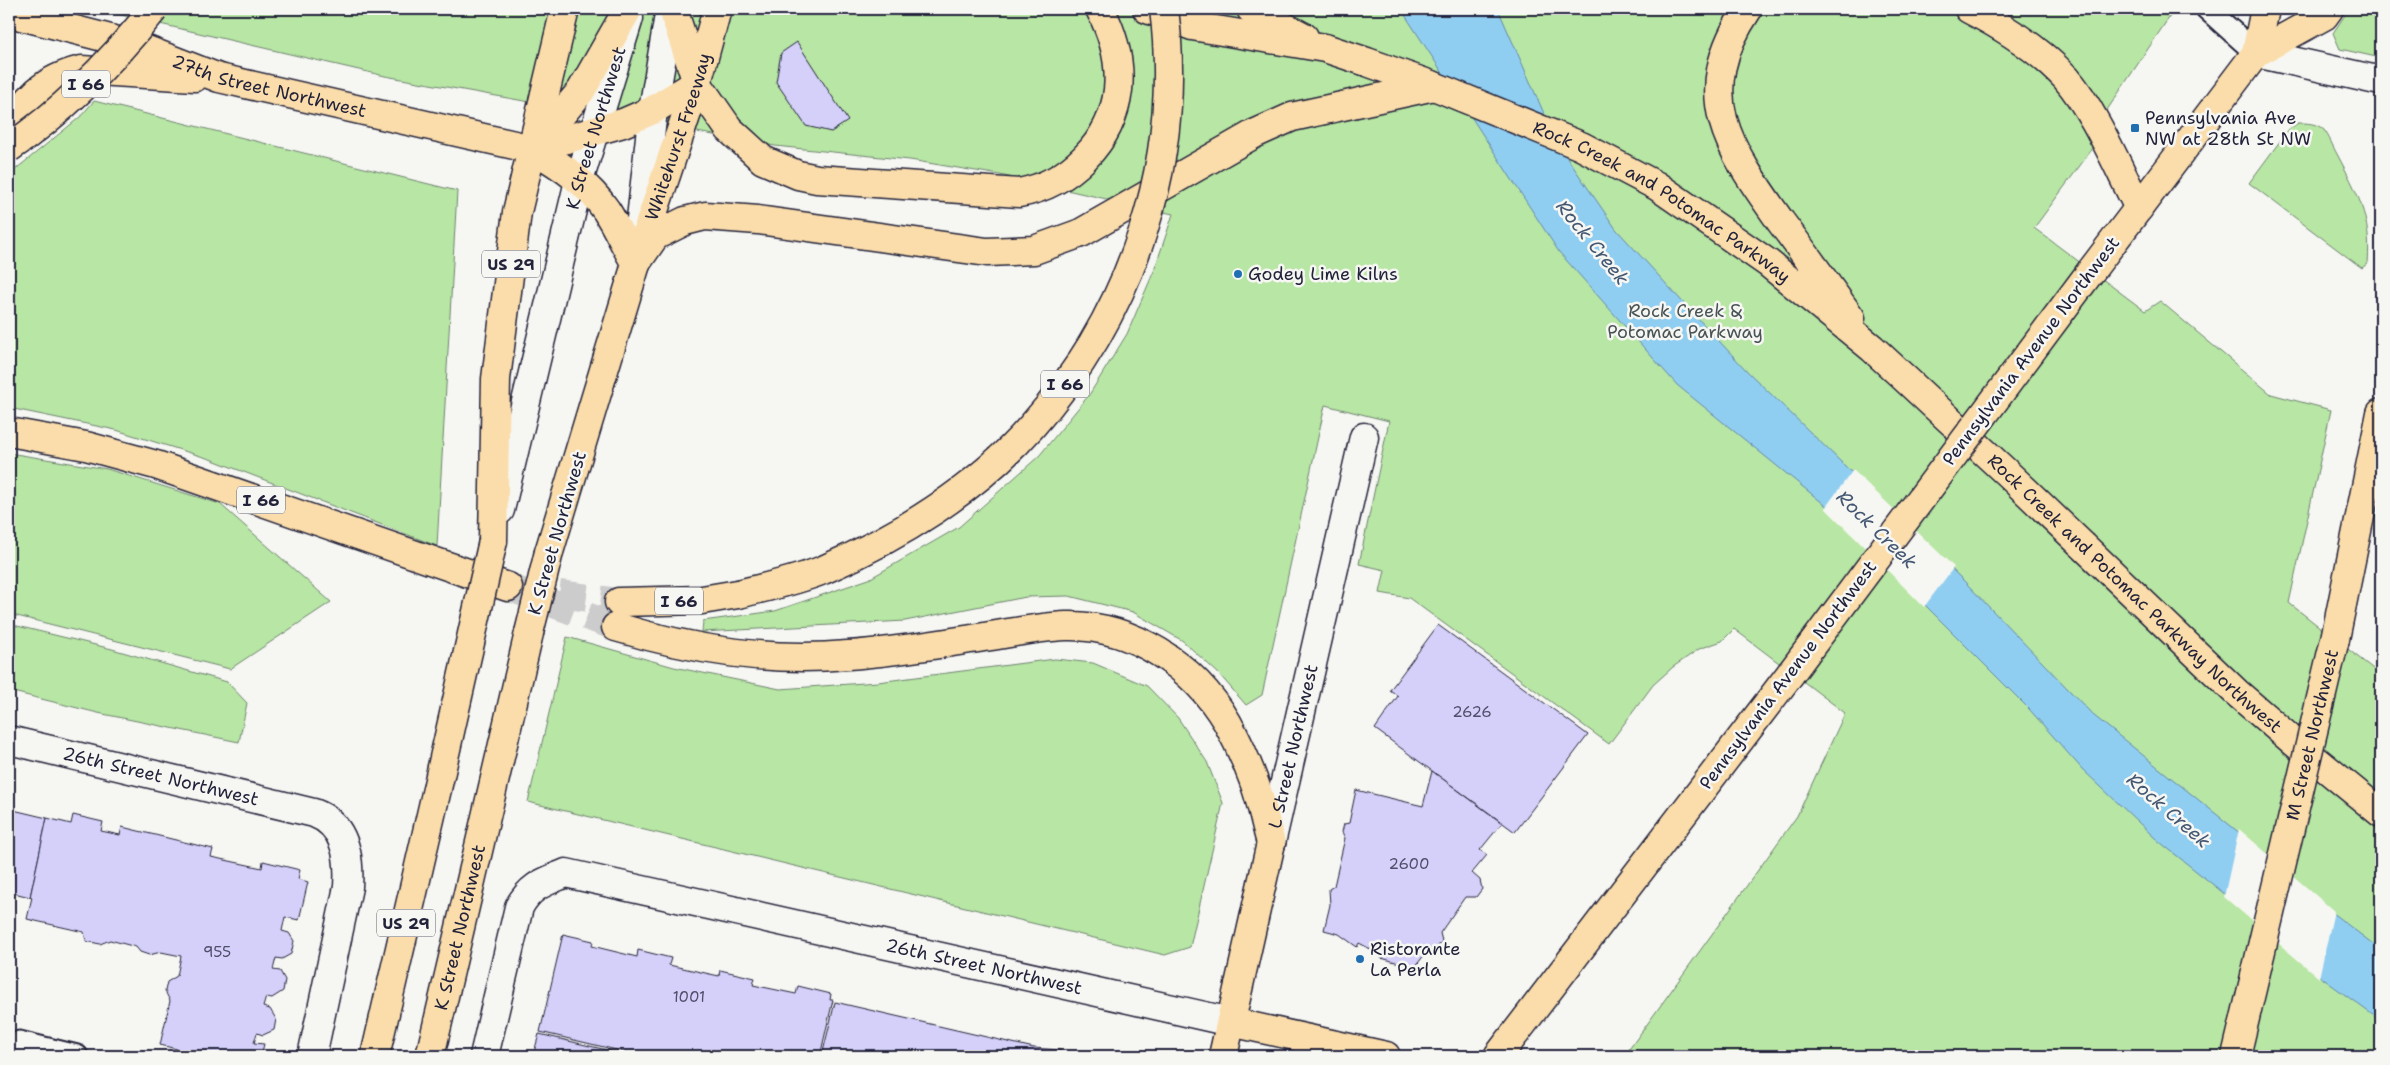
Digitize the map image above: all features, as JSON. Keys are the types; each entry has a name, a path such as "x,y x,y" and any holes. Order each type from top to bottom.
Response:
{"main road":[{"name":"I 66","path":"9,148 33,132 70,99 105,65 154,9"},
{"name":"US 29","path":"532,149 565,9"},
{"path":"532,149 581,91 630,9"},
{"path":"672,9 697,83 734,134 764,160 798,175 817,179 996,193 1019,193 1036,190 1055,182 1076,167 1090,152 1103,133 1114,111 1118,89 1118,66 1114,43 1100,9"},
{"name":"Whitehurst Freeway","path":"636,264 697,83 717,9"},
{"path":"1147,9 1192,26 1325,48"},
{"name":"I 66","path":"1164,9 1168,64 1168,110 1152,200 1142,237 1117,298 1086,354 1058,394 1031,427 1000,458 934,509 892,534 821,570 738,594 618,615 664,641 708,650 755,656 798,658 886,651 1068,626 1123,635 1149,646 1170,659 1209,696 1227,722 1254,781 1271,843"},
{"path":"1251,9 1325,48 1434,86"},
{"path":"1748,9 1726,46 1721,68 1719,90 1727,135 1748,176 1872,348"},
{"path":"1969,9 2015,36 2044,58 2066,79 2086,105 2140,208"},
{"name":"Pennsylvania Avenue Northwest","path":"2256,54 2265,9"},
{"name":"Pennsylvania Avenue Northwest","path":"1498,1056 1791,673 2091,271 2256,54 2324,16 2329,9"},
{"name":"27th Street Northwest","path":"9,13 134,45 219,78 532,149"},
{"path":"9,132 28,101 44,84 65,74 81,70 219,78"},
{"path":"532,149 594,132 653,110 697,83"},
{"path":"532,149 549,158 579,181 606,210 636,264 655,236 685,221 705,216 758,220 987,252 1034,250 1081,233 1254,134 1292,117 1434,86"},
{"name":"Rock Creek and Potomac Parkway","path":"1434,86 1581,146 1657,186 1768,264 1872,348"},
{"name":"K Street Northwest","path":"375,1056 492,541 496,379 517,212 532,149"},
{"name":"K Street Northwest","path":"430,1056 549,552 636,264"},
{"name":"Rock Creek and Potomac Parkway Northwest","path":"1872,348 2008,474 2237,693 2381,813"},
{"name":"M Street Northwest","path":"2236,1056 2334,638 2381,413"},
{"name":"I 66","path":"9,432 86,446 156,465 508,587"},
{"name":"L Street Northwest","path":"1223,1056 1271,843"},
{"name":"26th Street Northwest","path":"1231,1022 1386,1056"}],"street":[{"name":"K Street Northwest","path":"492,541 579,181 630,9"},
{"name":"K Street Northwest","path":"636,264 653,110 672,9"},
{"path":"2256,54 2381,81"},
{"name":"L Street Northwest","path":"1271,843 1364,437"},
{"name":"26th Street Northwest","path":"9,740 314,812 327,818 339,832 347,852 349,866 346,908 312,1056"},
{"name":"26th Street Northwest","path":"484,1056 520,907 525,896 540,883 566,873 1231,1022"}],"lane":[{"path":"2207,9 2256,54"},
{"path":"16,1056 19,1042 77,1056"}],"shaded area":[{"path":"2139,9 2174,9 2170,16"}],"green space":[{"name":"Rock Creek & Potomac Parkway","path":"95,9 2139,9 2170,16 2105,113 2090,152 2034,228 2145,311 2160,301 2271,394 2331,410 2289,603 2381,675 2381,1056 1627,1056 1630,1048 1797,816 1845,713 1734,629 1722,641 1699,649 1673,667 1653,685 1609,744 1409,598 1380,593 1385,570 1359,564 1389,421 1325,405 1262,695 1246,705 1219,674 1183,641 1133,612 1069,596 1026,597 905,621 702,632 703,621 775,611 869,579 959,527 1039,456 1089,395 1127,334 1154,271 1173,214 1000,175 910,160 775,146 385,76"},
{"path":"2349,9 2381,9 2381,58 2340,49 2333,33"},
{"path":"94,101 457,191 437,546 210,459 116,430 9,408 9,180 11,173 80,117"},
{"path":"2298,123 2308,123 2324,130 2357,193 2368,232 2369,247 2368,263 2362,268 2249,183 2289,129"},
{"path":"9,453 107,469 220,504 331,602 230,669 9,614"},
{"path":"9,624 112,649 227,682 247,703 239,742 98,713 9,691"},
{"path":"567,637 674,667 780,689 878,682 1055,659 1093,663 1147,686 1178,718 1207,762 1223,803 1190,947 1165,955 528,802"}],"water":[{"name":"Rock Creek","path":"1401,9 1498,9 1557,143 1616,229 1747,371 1965,582 2093,715 2236,830 2327,909 2381,950 2381,1021 2318,975 2221,891 2156,839 2082,769 2029,709 1824,504 1677,385 1559,252"}],"pier":[{"path":"1853,470 1954,567 1924,607 1825,508"},
{"path":"2239,829 2334,911 2319,978 2224,897"}],"building":[{"path":"797,42 848,121 831,132 806,126 776,82 781,53"},
{"path":"1438,625 1588,735 1515,832 1375,729 1398,696 1390,690"},
{"path":"1432,771 1502,823 1480,850 1487,855 1472,873 1480,880 1482,889 1476,897 1465,897 1440,933 1442,941 1436,949 1428,950 1412,971 1403,964 1381,958 1382,955 1359,943 1357,947 1339,934 1324,930 1330,905 1329,889 1334,886 1345,838 1342,832 1344,824 1349,823 1356,790 1423,806"},
{"path":"9,809 47,818 30,897 10,892 9,897"},
{"path":"73,815 103,822 101,831 120,835 122,827 213,849 211,857 262,868 263,861 300,870 298,879 308,882 299,920 285,917 282,931 289,933 294,941 291,954 282,959 276,958 273,970 280,971 285,980 283,991 272,998 266,997 263,1007 270,1009 276,1019 274,1030 263,1035 257,1033 254,1043 264,1044 261,1056 175,1056 177,1049 160,1045 170,1001 165,991 167,982 177,976 181,956 161,952 149,955 140,952 136,947 110,940 100,944 86,941 84,932 27,919 47,818 71,824"},
{"path":"563,934 593,941 592,946 637,957 638,950 671,958 669,965 719,976 720,970 755,978 753,985 796,994 798,986 831,994 830,1000 833,1000 820,1056 642,1056 540,1032"},
{"path":"835,1002 1034,1048 1059,1050 1073,1056 822,1056"},
{"path":"539,1034 632,1056 533,1056"}],"tunnel":[{"path":"508,587 616,627"},
{"path":"559,594 619,602"}],"place":[{"name":"Pennsylvania Ave NW at 28th St NW","path":"2135,128"},
{"name":"Godey Lime Kilns","path":"1238,274"},
{"name":"Ristorante La Perla","path":"1360,959"}]}
